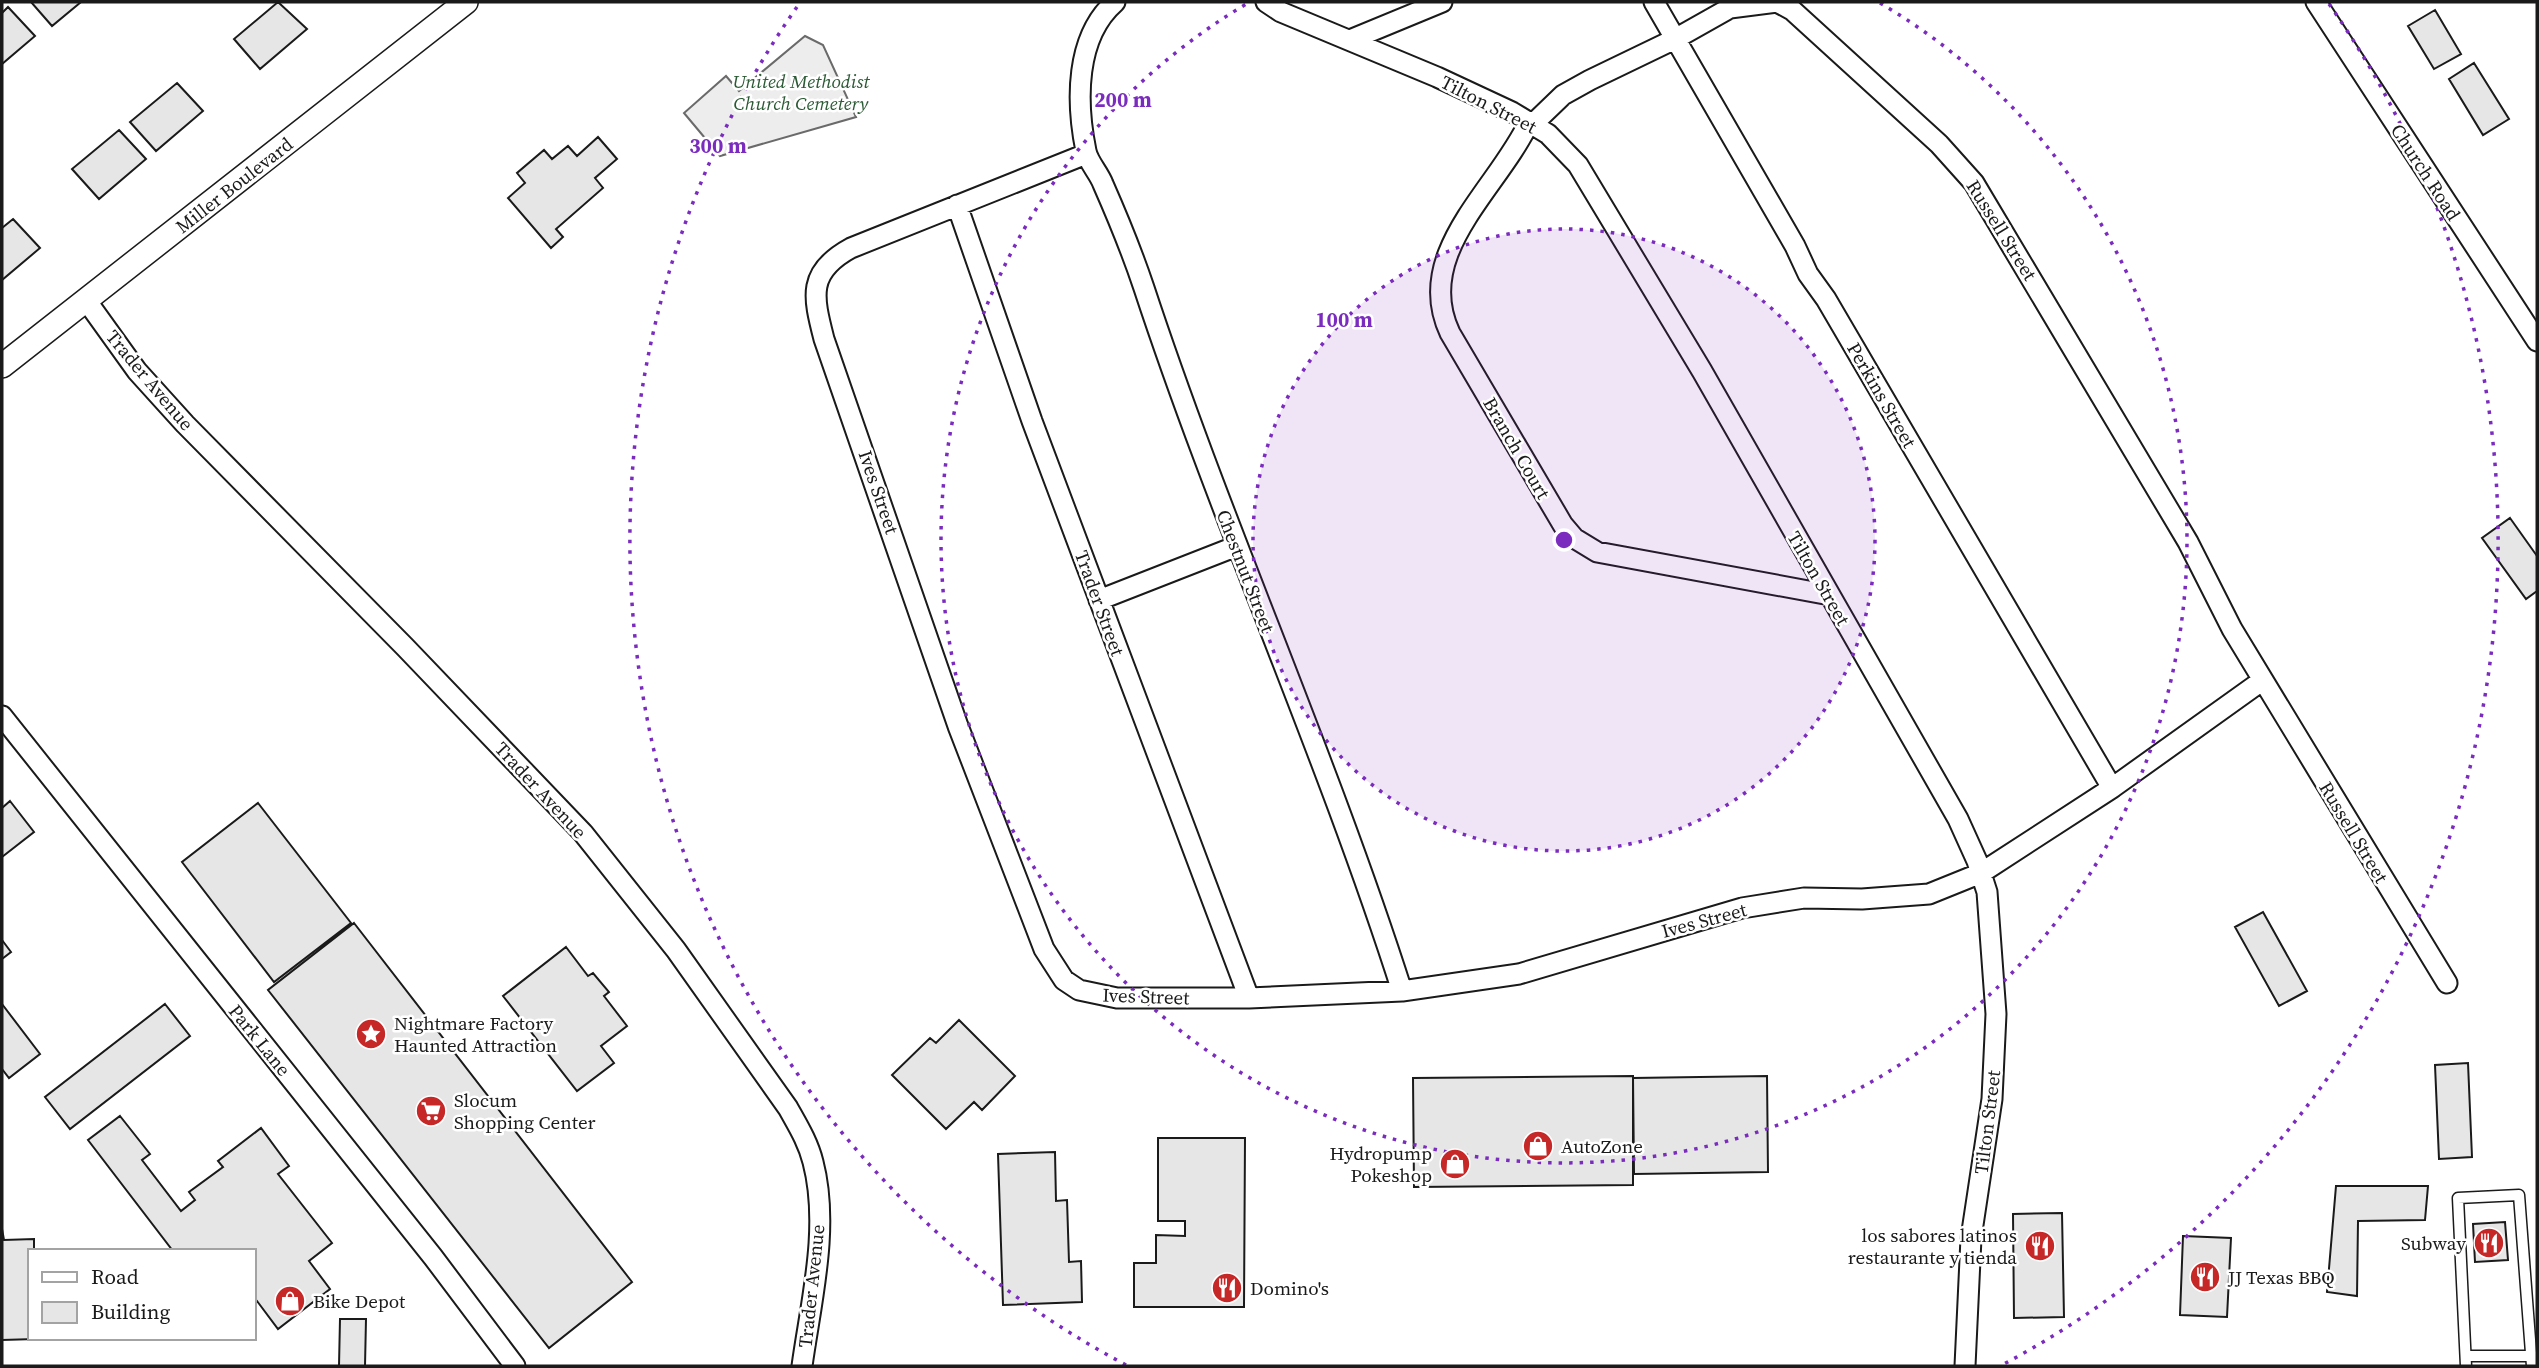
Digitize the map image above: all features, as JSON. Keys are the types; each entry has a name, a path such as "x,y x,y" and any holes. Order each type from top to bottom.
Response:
{"street":[{"name":"Miller Boulevard","path":"2,366 466,2"},
{"path":"1086,154 1082,70 1086,45 1093,28 1115,2"},
{"name":"Tilton Street","path":"1266,2 1281,12 1437,77 1529,122 1548,134 1578,165 1695,359 1958,820 1981,873 1993,937 1996,1042 1971,1238 1965,1366"},
{"path":"1350,40 1442,2"},
{"name":"Perkins Street","path":"1654,2 1795,246 1808,274 1826,299 2112,788"},
{"name":"Russell Street","path":"1529,122 1536,121 1563,95 1730,8 1777,2 1793,10 1939,144 1974,183 2003,228 2188,542 2232,629 2447,983"},
{"name":"Church Road","path":"2316,2 2537,341"},
{"name":"Branch Court","path":"1529,122 1469,216 1442,266 1439,300 1450,332 1553,510 1574,538 1597,552 1830,595"},
{"name":"Ives Street","path":"1086,154 838,255 820,274 815,297 824,339 958,726 1044,949 1064,980 1079,990 1117,998 1249,998 1402,991 1519,974 1742,908 1804,898 1862,899 1930,894 1981,873 2112,788"},
{"name":"Chestnut Street","path":"1086,154 1098,173 1127,237 1237,547 1344,823 1402,991"},
{"name":"Trader Street","path":"957,205 1099,600 1249,998"},
{"name":"Trader Avenue","path":"86,300 137,371 185,424 583,832 676,950 788,1108 803,1135 819,1194 818,1254 802,1366"},
{"path":"1099,600 1237,547"},
{"path":"2112,788 2263,680"},
{"name":"Park Lane","path":"2,716 433,1257 515,1366"}],"lane":[{"path":"2519,1195 2532,1361 2466,1361 2458,1198 2519,1195"}],"shaded area":[{"name":"United Methodist Church Cemetery","path":"805,36 823,45 856,117 720,156 684,113 726,76 739,91"}],"building":[{"path":"31,2 81,2 52,26"},
{"path":"278,2 307,29 260,69 234,39"},
{"path":"8,7 35,36 2,64 2,13"},
{"path":"2435,10 2461,54 2434,69 2408,26"},
{"path":"2474,63 2509,119 2483,135 2449,79"},
{"path":"177,83 203,111 156,151 130,122"},
{"path":"119,130 146,159 99,199 72,169"},
{"path":"598,137 617,159 595,178 603,188 556,229 563,237 551,248 508,198 525,183 517,173 544,150 552,159 568,146 577,156"},
{"path":"13,219 40,248 2,280 2,228"},
{"path":"2510,518 2537,556 2537,591 2526,599 2482,538"},
{"path":"10,801 34,832 2,857 2,808"},
{"path":"258,803 351,923 274,982 182,862"},
{"path":"2263,912 2307,991 2279,1006 2235,927"},
{"name":"Slocum Shopping Center","path":"354,923 632,1282 549,1348 268,990"},
{"path":"2,940 11,952 2,959"},
{"path":"566,947 588,976 593,973 609,992 604,996 627,1026 601,1046 614,1063 577,1091 503,996"},
{"path":"2,1004 40,1054 9,1078 2,1069"},
{"path":"165,1004 190,1036 70,1129 45,1097"},
{"path":"959,1020 1015,1076 982,1110 974,1102 946,1129 892,1075 930,1038 936,1043"},
{"path":"2468,1063 2472,1157 2439,1159 2435,1065"},
{"path":"1633,1076 1633,1185 1414,1187 1413,1078"},
{"path":"1767,1076 1768,1172 1634,1174 1633,1078"},
{"path":"120,1116 150,1154 142,1160 181,1211 195,1200 189,1192 223,1167 218,1161 261,1128 289,1166 278,1174 332,1243 309,1261 330,1289 278,1329 256,1302 256,1249 171,1249 88,1140"},
{"path":"1158,1138 1245,1138 1244,1307 1134,1307 1134,1263 1156,1263 1156,1235 1185,1236 1185,1221 1158,1221"},
{"path":"1055,1152 1056,1201 1067,1200 1069,1262 1081,1261 1082,1302 1003,1305 998,1154"},
{"path":"2336,1186 2428,1186 2425,1220 2358,1221 2357,1296 2327,1292"},
{"path":"2062,1213 2064,1317 2014,1318 2013,1214"},
{"path":"2505,1222 2508,1260 2475,1262 2473,1224"},
{"path":"2,1229 4,1240 34,1239 34,1249 28,1249 28,1339 2,1340"},
{"name":"JJ Texas BBQ","path":"2183,1236 2231,1238 2227,1317 2180,1315"},
{"path":"340,1319 366,1319 365,1366 339,1366"}],"place":[{"name":"Nightmare Factory Haunted Attraction","path":"371,1034"},
{"name":"Slocum Shopping Center","path":"431,1111"},
{"name":"AutoZone","path":"1538,1146"},
{"name":"Hydropump Pokeshop","path":"1455,1164"},
{"name":"Subway","path":"2489,1243"},
{"name":"los sabores latinos restaurante y tienda","path":"2040,1246"},
{"name":"JJ Texas BBQ","path":"2205,1277"},
{"name":"Domino's","path":"1227,1288"},
{"name":"Bike Depot","path":"290,1301"}]}
